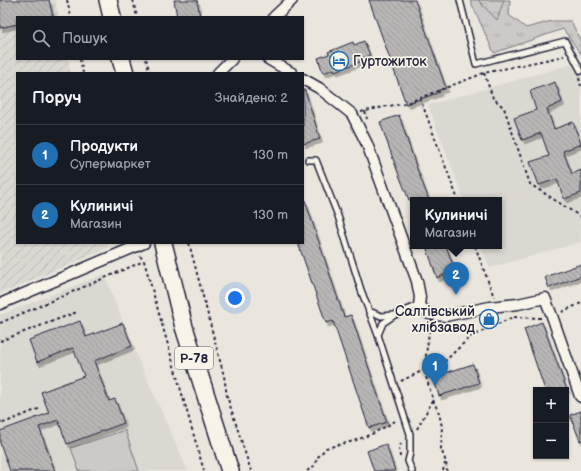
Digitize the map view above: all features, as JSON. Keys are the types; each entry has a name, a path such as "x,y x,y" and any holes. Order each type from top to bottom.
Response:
{"highway":[{"path":"108,0 112,16"},
{"path":"122,60 125,72"},
{"name":"Р-78","path":"163,244 184,327 230,471"}],"street":[{"path":"275,16 292,0"},
{"path":"219,72 231,60"},
{"path":"270,60 290,72"},
{"path":"304,80 319,88 352,114 366,144 417,281 420,297 419,305 429,314 445,316 545,298 581,397"},
{"path":"0,304 142,244"}],"lane":[{"path":"460,0 476,64 565,41 581,71"},
{"path":"308,160 316,160 338,216 361,290 378,335 410,436 410,453 408,461 412,471"},
{"path":"378,335 383,323 395,315 419,305"},
{"path":"369,311 381,316 395,315"}],"path":[{"path":"67,0 71,16"},
{"path":"133,0 137,16"},
{"path":"352,114 404,104 484,73 572,54"},
{"path":"80,60 83,72"},
{"path":"146,60 150,72"},
{"path":"480,62 493,98 504,108 530,184 581,217"},
{"path":"420,98 457,197"},
{"path":"189,244 224,376 227,396 251,471"},
{"path":"476,249 498,307"},
{"path":"0,323 144,261 204,471"},
{"path":"401,387 401,381 424,370 441,365 470,337 514,317 548,318 581,303"},
{"path":"0,341 77,312"},
{"path":"429,314 430,324 424,370 433,400 439,413 442,427 442,449 447,471"},
{"path":"410,436 413,436 433,400"},
{"path":"0,420 1,424 42,408"},
{"path":"307,471 314,466 318,457 326,448 354,441 374,433 399,420 404,415"},
{"path":"444,471 446,462"}],"shaded area":[{"path":"0,0 55,0 59,16 16,16 16,60 68,60 71,72 16,72 16,244 107,244 108,248 0,294"},
{"path":"579,62 581,66 581,242 490,268 482,249 502,249 502,197 463,197 428,105"},
{"path":"104,274 132,345 188,471 0,471 0,315"}],"green space":[{"path":"470,0 510,0 509,15 526,28 552,21 571,21 581,42 581,54 563,29 494,53"},
{"path":"478,0 504,0 497,20"},
{"path":"125,430 139,471 79,471 71,448"}],"building":[{"path":"0,0 49,0 53,16 16,16 16,24 0,28"},
{"path":"174,0 197,0 200,16 177,16"},
{"path":"369,0 415,0 446,88 439,90 440,92 406,104"},
{"path":"364,41 370,55 359,60 360,62 335,71 334,69 323,73 318,58 329,54 328,52 353,42 354,45"},
{"path":"555,82 562,102 547,109 554,129 573,122 581,144 563,151 572,174 581,170 581,193 564,199 557,179 539,185 530,162 549,156 541,133 522,140 514,118 536,110 530,91"},
{"path":"304,90 305,90 320,139 304,144"},
{"path":"399,115 428,197 410,197 409,200 380,122"},
{"path":"304,200 344,317 351,315 387,422 369,428 333,321 326,323 298,244 304,244"},
{"path":"427,249 447,249 455,270 437,278"},
{"path":"581,264 581,276 549,288 545,277"},
{"path":"80,321 86,337 123,323 132,346 94,361 109,401 115,399 124,423 67,444 58,420 39,427 55,471 10,471 0,443 0,431 49,413 41,392 84,376 73,348 37,362 29,340"},
{"path":"542,322 566,387 544,387 524,329"},
{"path":"473,364 479,383 439,396 433,377"},
{"path":"581,411 581,441 580,441 570,415"},
{"path":"386,444 395,471 374,471 367,451"}],"place":[{"name":"Гуртожиток","path":"339,61"},
{"name":"Кулиничі","path":"456,295"},
{"name":"Салтівський хлібзавод","path":"489,319"},
{"name":"Продукти","path":"435,386"}]}
